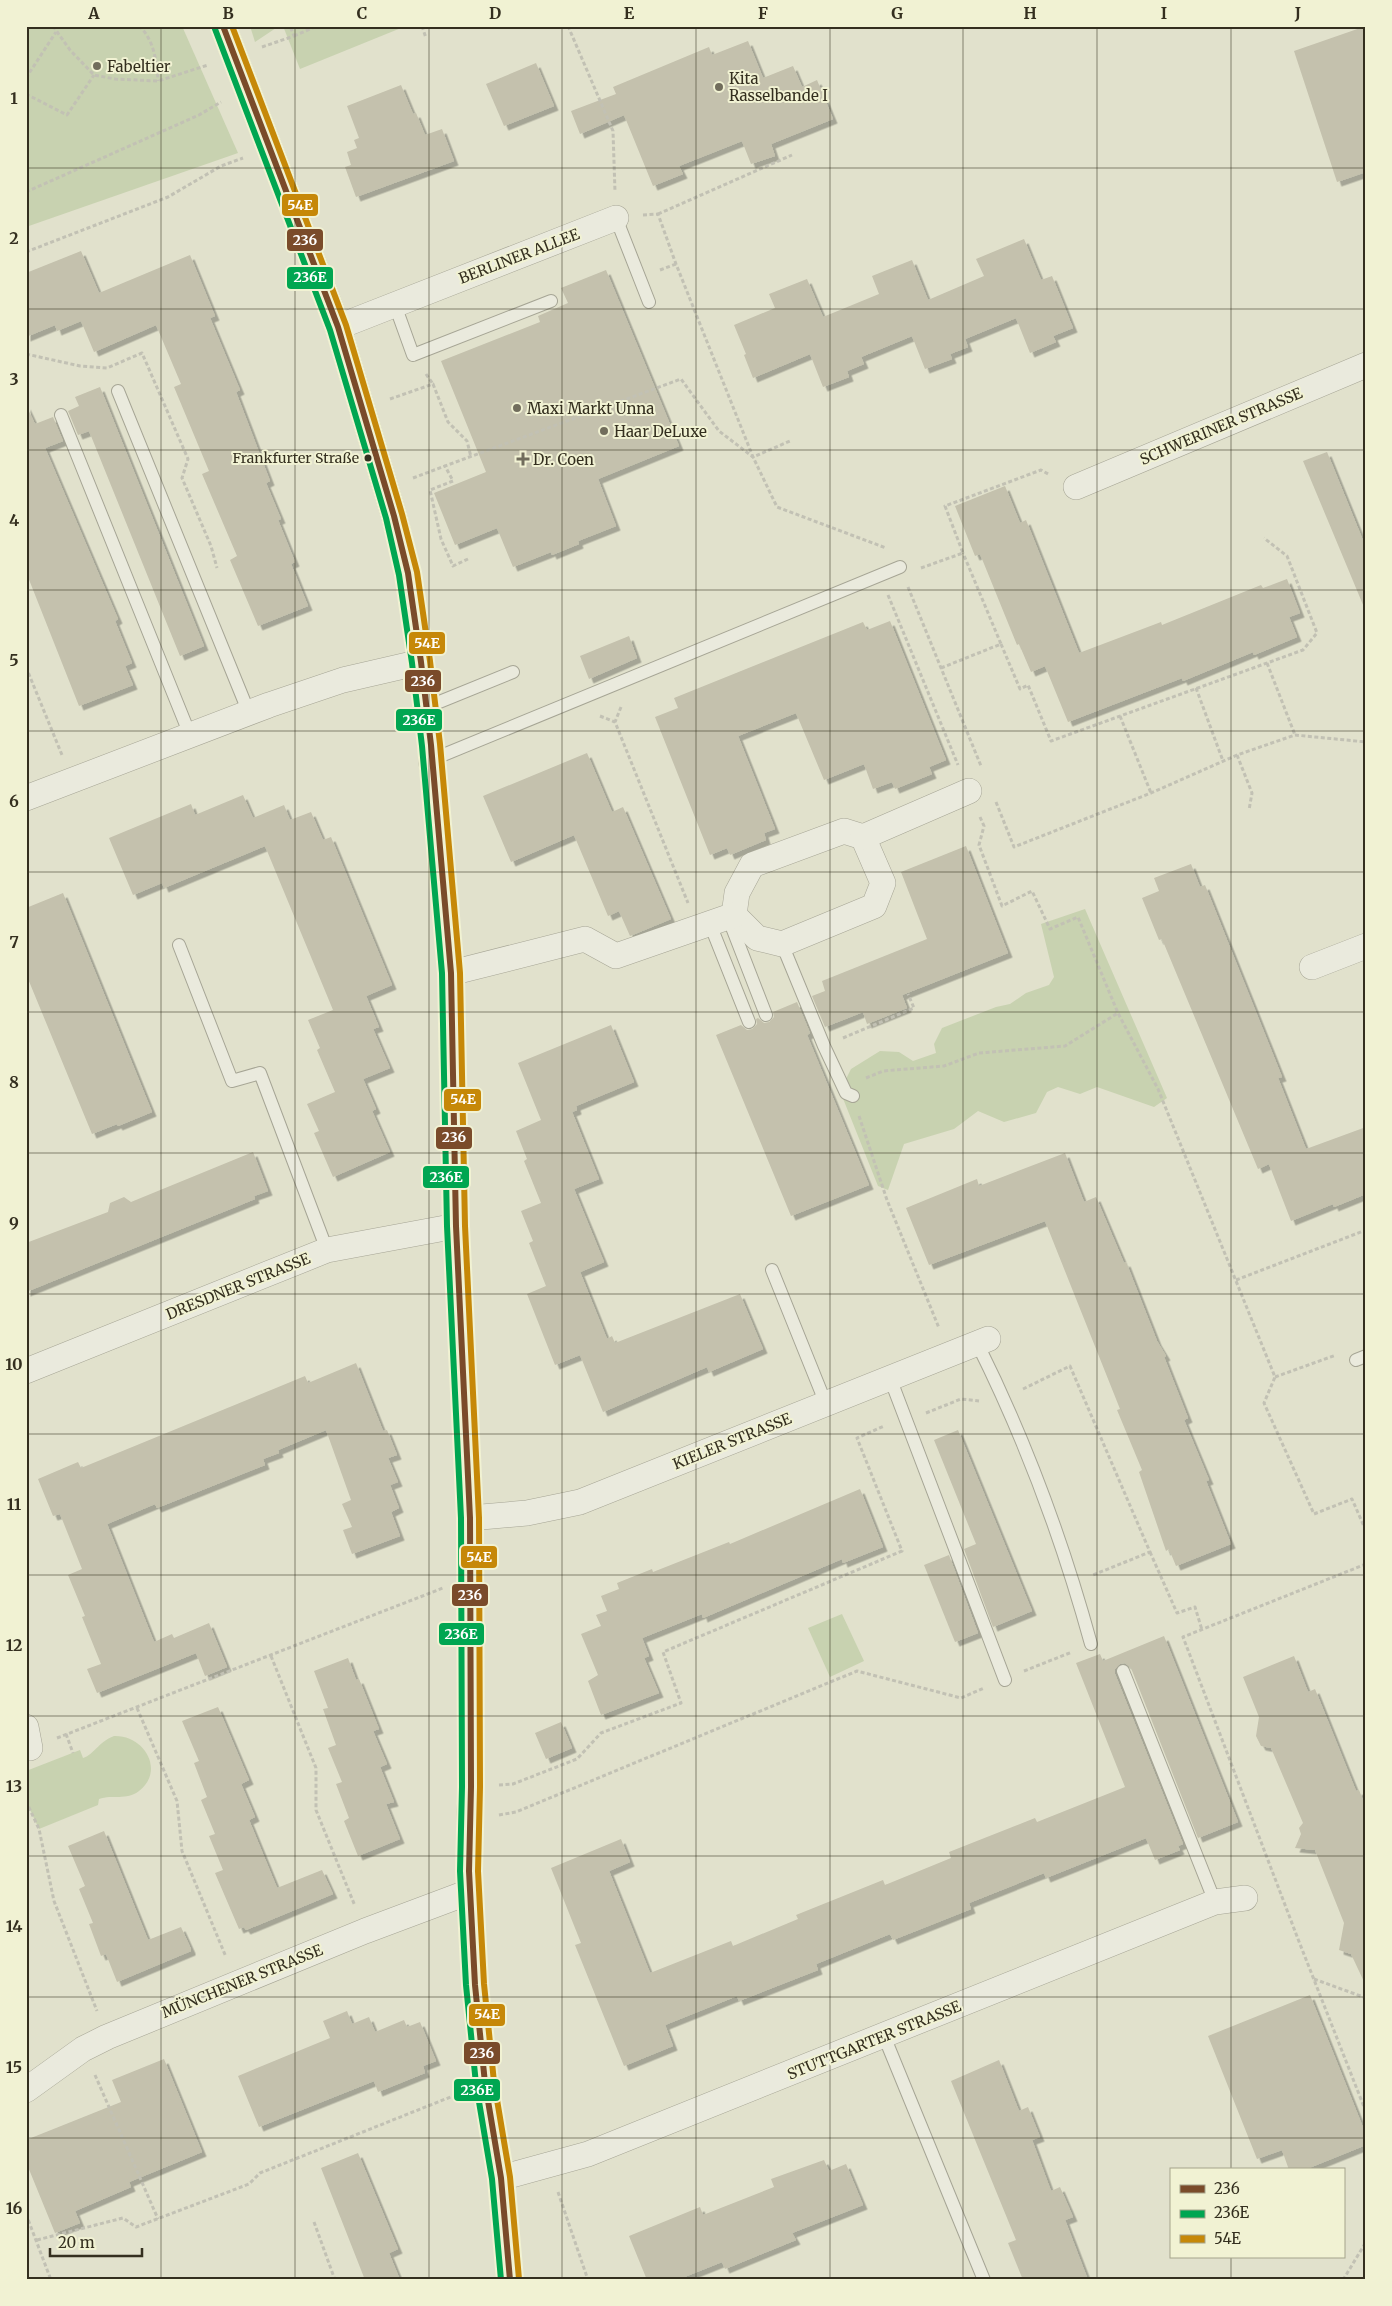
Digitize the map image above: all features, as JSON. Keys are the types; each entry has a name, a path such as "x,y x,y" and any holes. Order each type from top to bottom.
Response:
{"street":[{"path":"223,26 271,147 338,327 394,516 408,572 421,662 431,745 451,973 456,1226 470,1518 471,1787 468,1821 469,1892 475,1985 485,2083 501,2178 510,2280"},
{"name":"BERLINER ALLEE","path":"338,327 616,218"},
{"name":"SCHWERINER STRASSE","path":"1076,487 1366,366"},
{"path":"26,798 249,713 343,680 421,662"},
{"path":"451,973 584,939 616,956 717,922 737,893 752,865 844,831 863,837 981,793"},
{"path":"717,922 757,938 782,944 874,906 883,883 863,837"},
{"path":"1312,968 1366,946"},
{"name":"DRESDNER STRASSE","path":"26,1371 327,1250 456,1226"},
{"name":"KIELER STRASSE","path":"470,1518 527,1513 580,1502 983,1341"},
{"name":"MÜNCHENER STRASSE","path":"26,2090 83,2049 107,2037 365,1931 469,1892"},
{"name":"STUTTGARTER STRASSE","path":"501,2178 588,2154 1215,1902 1245,1898"}],"lane":[{"path":"616,218 649,302"},
{"path":"395,305 413,355 551,301"},
{"path":"118,391 249,713"},
{"path":"61,415 190,735"},
{"path":"431,760 902,571"},
{"path":"426,707 513,672"},
{"path":"717,922 766,1015"},
{"path":"717,922 749,1022"},
{"path":"782,944 824,1046 846,1093 853,1096"},
{"path":"179,945 232,1081 260,1073 327,1250"},
{"path":"772,1270 826,1404"},
{"path":"983,1341 1074,1582 1091,1644"},
{"path":"890,1378 1005,1680"},
{"path":"1123,1671 1215,1902"},
{"path":"884,2036 984,2280"}],"path":[{"path":"53,26 70,50 94,75 115,79 158,81 235,57 317,26"},
{"path":"139,26 151,44 157,62 158,81"},
{"path":"290,26 294,36"},
{"path":"422,26 426,38"},
{"path":"568,26 613,131 616,218 658,214 792,156"},
{"path":"26,78 56,32"},
{"path":"26,94 67,115 94,75"},
{"path":"26,192 198,115 247,87"},
{"path":"26,252 168,197 221,166 271,147"},
{"path":"658,214 676,264 753,456 777,507 894,551 982,767"},
{"path":"415,477 681,379 719,431 753,456"},
{"path":"363,409 433,384 448,422 467,441 471,457"},
{"path":"753,456 790,441"},
{"path":"445,466 452,481 430,490 441,539 453,566 468,559"},
{"path":"1076,487 1040,470 945,506 1020,689 1028,684 1052,740 1303,650 1317,634 1287,556 1264,538"},
{"path":"902,571 963,553"},
{"path":"885,588 981,793 1014,847 1237,755 1295,735 1366,742"},
{"path":"941,668 1001,644"},
{"path":"1267,663 1295,735"},
{"path":"26,667 72,779"},
{"path":"1196,688 1223,761"},
{"path":"624,699 615,722 691,910 717,922"},
{"path":"1120,716 1151,792"},
{"path":"1237,755 1252,793 1249,810"},
{"path":"981,793 984,826 979,845 1002,906 1032,891 1050,929 1078,917 1118,1013 1158,1089 1275,1377 1264,1403 1314,1514 1352,1499 1366,1531"},
{"path":"824,1046 914,1008 908,994"},
{"path":"950,1354 887,1200 853,1096 868,1077 883,1070 944,1066 979,1053 1065,1046 1118,1013"},
{"path":"1236,1280 1366,1230"},
{"path":"1275,1377 1338,1354"},
{"path":"471,1787 513,1784 578,1759 601,1733 681,1703 664,1652 902,1551 857,1438"},
{"path":"1150,1552 1176,1613 1194,1607 1202,1630"},
{"path":"1366,1564 1184,1637 1313,1979 1366,2112"},
{"path":"28,1738 66,1734 271,1656 469,1577"},
{"path":"468,1821 516,1812 857,1671 962,1698 1091,1644"},
{"path":"271,1656 316,1768 316,1810 365,1931"},
{"path":"136,1708 177,1801 182,1851 237,1983"},
{"path":"66,1734 73,1753"},
{"path":"26,1801 39,1829 54,1901 107,2037"},
{"path":"1313,1979 1366,1998"},
{"path":"83,2049 158,2219"},
{"path":"37,2240 123,2218 136,2227 249,2184 260,2173 485,2083"},
{"path":"548,2166 588,2280"},
{"path":"26,2214 51,2280"},
{"path":"314,2222 335,2280"},
{"path":"1343,2280 1366,2242"}],"green space":[{"path":"26,26 182,26 238,153 26,227"},
{"path":"250,26 279,26 255,42"},
{"path":"283,26 406,26 300,69"},
{"path":"1085,909 1167,1098 1154,1107 1097,1087 1080,1094 1058,1087 1047,1092 1036,1113 1004,1122 978,1111 954,1129 904,1144 888,1190 878,1186 840,1091 851,1069 880,1051 899,1052 913,1061 936,1053 934,1044 942,1028 996,1007 1010,1004 1026,993 1049,985 1054,977 1041,924"},
{"path":"842,1614 864,1661 830,1677 808,1628"},
{"path":"114,1736 125,1737 135,1741 148,1756 151,1765 147,1783 134,1794 124,1797 99,1799 98,1805 39,1829 26,1801 26,1771 80,1750 83,1758 91,1754 104,1741"}],"building":[{"path":"1366,26 1366,172 1337,182 1294,51"},
{"path":"748,41 763,78 793,66 802,87 817,80 833,119 771,144 775,156 751,164 742,141 679,166 683,174 653,186 624,115 580,134 571,111 616,94 613,87 709,47 712,55"},
{"path":"536,63 554,106 504,126 486,84"},
{"path":"401,85 413,114 416,113 425,135 442,129 454,161 356,197 345,167 351,165 347,152 357,148 354,140 359,138 347,106"},
{"path":"1024,239 1041,280 1052,276 1073,328 1053,336 1056,342 1030,353 1016,318 965,339 968,347 950,354 952,359 925,369 912,336 861,357 864,364 847,371 849,377 823,387 810,354 753,378 744,355 746,354 734,325 775,308 769,294 807,279 823,317 879,294 872,276 912,260 928,300 984,276 976,259"},
{"path":"81,251 99,293 190,255 215,316 210,318 240,390 236,392 270,481 266,483 281,519 278,520 295,562 291,564 308,606 258,626 230,560 237,556 202,474 209,471 174,387 181,384 156,325 94,352 81,321 57,331 55,325 26,337 26,273"},
{"path":"606,270 679,446 598,479 616,526 578,541 579,544 552,555 551,552 513,567 497,528 455,545 434,493 486,472 441,361 540,322 538,316 568,303 561,288"},
{"path":"100,387 204,646 180,656 89,431 78,435 68,411 79,406 75,397"},
{"path":"26,405 35,424 53,417 63,441 45,448 118,619 115,621 132,663 125,666 133,685 79,706 26,572"},
{"path":"1327,452 1366,548 1366,612 1303,461"},
{"path":"1005,486 1020,523 1026,520 1079,653 1161,622 1162,625 1261,585 1263,588 1287,579 1300,613 1289,617 1297,637 1254,655 1253,652 1183,681 1182,678 1068,722 1045,666 1031,672 1019,644 1017,645 980,554 975,556 955,506"},
{"path":"890,621 946,760 929,767 932,774 895,789 892,782 873,789 864,764 824,780 796,713 738,736 775,829 764,833 766,840 730,855 727,848 710,855 655,717 678,708 674,698 863,622 867,630"},
{"path":"629,636 637,658 589,679 580,656"},
{"path":"587,753 612,812 623,807 671,919 630,936 619,911 608,916 574,835 511,862 483,796"},
{"path":"243,795 253,818 284,805 290,820 311,812 323,840 331,837 392,985 366,996 379,1027 373,1029 390,1068 363,1079 376,1109 372,1111 390,1152 333,1177 314,1133 319,1131 307,1104 335,1092 317,1050 320,1048 308,1020 333,1010 265,846 164,888 162,883 133,895 109,838 191,804 195,815"},
{"path":"966,846 1008,953 902,995 907,1008 867,1024 863,1012 825,1027 812,996 825,991 822,981 927,939 901,872"},
{"path":"1191,864 1200,887 1205,885 1282,1077 1278,1078 1306,1149 1366,1127 1366,1194 1334,1207 1333,1204 1291,1221 1269,1164 1258,1169 1162,939 1159,940 1142,898 1159,891 1154,878"},
{"path":"63,893 152,1112 92,1134 26,974 26,908"},
{"path":"797,1002 810,1033 807,1035 869,1185 791,1216 716,1035 741,1025 747,1030 752,1029 757,1024 756,1019 758,1018 764,1023 769,1022 774,1017 773,1012"},
{"path":"611,1025 634,1082 576,1106 577,1110 572,1112 599,1179 574,1189 604,1262 580,1272 607,1339 612,1336 615,1343 740,1294 763,1349 709,1372 707,1367 603,1412 580,1355 555,1365 527,1294 546,1286 529,1243 533,1241 521,1211 541,1203 524,1161 527,1159 516,1131 541,1120 518,1063"},
{"path":"253,1152 268,1191 254,1196 255,1199 26,1292 26,1243 108,1212 110,1203 124,1197 131,1202"},
{"path":"1065,1153 1084,1202 1096,1197 1124,1263 1126,1262 1157,1341 1166,1356 1164,1357 1188,1418 1184,1420 1209,1480 1206,1481 1231,1544 1176,1566 1169,1549 1166,1551 1139,1472 1142,1470 1117,1410 1120,1409 1045,1221 929,1265 906,1208 977,1179 979,1186"},
{"path":"356,1363 383,1431 387,1430 397,1455 388,1458 398,1482 390,1485 399,1508 391,1512 400,1536 352,1554 343,1530 352,1527 342,1504 351,1500 326,1430 278,1450 279,1453 263,1459 265,1465 157,1508 155,1504 107,1524 154,1642 172,1634 174,1638 209,1623 227,1667 205,1676 196,1653 97,1693 87,1669 101,1664 82,1617 85,1616 68,1575 82,1569 60,1514 53,1516 38,1479 78,1462 81,1468 305,1376 308,1383"},
{"path":"958,1430 1032,1611 993,1627 964,1549 976,1544 934,1440"},
{"path":"860,1489 883,1547 843,1563 842,1559 703,1618 702,1614 642,1638 649,1656 644,1658 659,1693 601,1715 588,1681 598,1675 581,1634 601,1626 596,1615 607,1611 601,1596 619,1589 617,1583 652,1569 653,1572 729,1542 730,1544"},
{"path":"949,1555 978,1633 955,1642 924,1565"},
{"path":"1164,1636 1238,1822 1198,1838 1131,1668 1125,1663 1120,1664 1115,1669 1115,1674 1183,1844 1178,1846 1180,1850 1155,1860 1146,1838 1046,1878 1044,1873 969,1903 971,1909 893,1940 890,1934 816,1964 818,1970 739,2001 737,1996 665,2025 673,2046 624,2066 575,1945 581,1943 551,1868 621,1839 630,1862 609,1871 650,1973 731,1941 733,1946 798,1919 796,1915 883,1880 885,1885 951,1858 949,1852 1035,1818 1037,1822 1125,1787 1076,1663 1100,1654 1103,1661"},
{"path":"1294,1656 1308,1692 1315,1689 1356,1791 1359,1790 1366,1808 1366,1986 1351,1954 1339,1950 1344,1923 1315,1850 1295,1848 1301,1834 1299,1828 1303,1823 1271,1748 1261,1746 1256,1736 1259,1717 1243,1677"},
{"path":"348,1658 356,1680 359,1679 379,1729 373,1731 387,1764 380,1767 394,1802 386,1804 400,1839 358,1856 344,1821 349,1818 336,1784 342,1782 328,1748 336,1745 323,1709 328,1708 314,1671"},
{"path":"218,1707 249,1780 241,1784 255,1817 249,1820 277,1888 322,1870 333,1894 246,1930 244,1927 239,1929 215,1873 223,1870 209,1836 215,1834 201,1800 207,1797 194,1763 199,1761 182,1721"},
{"path":"561,1722 572,1748 546,1759 535,1733"},
{"path":"104,1831 148,1940 181,1927 191,1949 191,1951 117,1982 106,1954 101,1956 89,1924 93,1923 79,1889 85,1886 68,1846"},
{"path":"1310,1995 1366,2135 1366,2145 1309,2168 1288,2168 1282,2150 1257,2159 1208,2036"},
{"path":"347,2011 352,2024 369,2017 375,2032 404,2020 407,2027 420,2022 436,2061 423,2066 425,2073 378,2092 374,2081 259,2127 238,2076 330,2038 323,2021"},
{"path":"164,2059 202,2152 129,2182 131,2187 75,2211 80,2223 55,2233 26,2162 26,2140 121,2102 112,2080"},
{"path":"999,2060 1019,2111 1028,2107 1040,2137 1032,2140 1051,2191 1060,2187 1073,2217 1065,2220 1088,2280 1023,2280 1008,2243 1016,2240 951,2081"},
{"path":"358,2153 398,2249 389,2253 400,2280 365,2280 321,2168"},
{"path":"824,2160 829,2171 846,2164 863,2205 792,2233 796,2240 725,2269 722,2262 677,2280 647,2280 629,2236 700,2207 703,2215 774,2187 771,2179"}],"transit line":[{"name":"236","path":"223,26 338,327 394,516 408,573 421,662 431,745 451,973 456,1226 470,1518 471,1787 469,1871 475,1985 485,2083 501,2178 510,2280"},
{"name":"54E","path":"232,26 346,325 402,514 417,572 430,661 440,744 460,973 465,1226 479,1518 480,1787 478,1871 484,1984 494,2082 510,2177 519,2279"},
{"name":"236E","path":"215,29 330,330 386,518 399,575 412,663 422,746 442,973 447,1226 461,1518 462,1787 460,1871 466,1985 476,2084 492,2179 501,2280"}],"place":[{"name":"Fabeltier","path":"97,66"},
{"name":"Kita Rasselbande I","path":"719,87"},
{"name":"Maxi Markt Unna","path":"517,408"},
{"name":"Haar DeLuxe","path":"604,431"},
{"name":"Frankfurter Straße","path":"368,458"},
{"name":"Dr. Coen","path":"523,459"}]}
